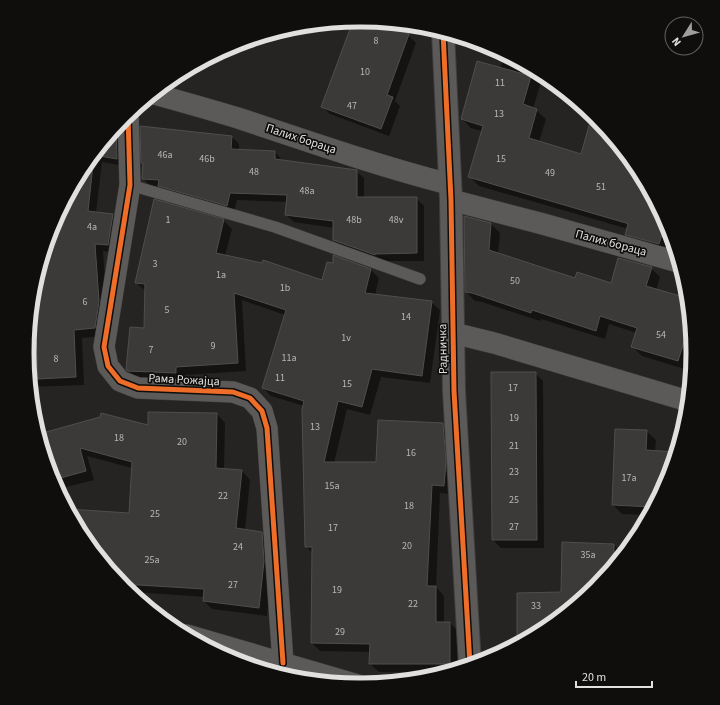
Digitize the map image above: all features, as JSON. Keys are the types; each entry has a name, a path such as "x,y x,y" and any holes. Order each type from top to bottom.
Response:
{"street":[{"name":"Радничка","path":"443,38 450,192 454,391 470,659"},
{"name":"Палих бораца","path":"160,96 240,119 409,174 450,192 542,224 672,260"},
{"name":"Рама Рожајца","path":"128,124 130,185 104,347 108,366 120,381 138,388 233,392 250,398 262,411 267,428 283,663"},
{"path":"453,334 494,343 682,399"},
{"path":"214,643 327,676"}],"lane":[{"path":"130,185 275,227 420,279"}],"building":[{"path":"351,27 397,30 409,34 387,95 393,97 381,129 321,107"},
{"path":"477,61 531,76 523,104 537,109 529,138 581,154 590,122 618,154 642,190 663,233 659,244 625,235 628,224 626,223 468,177 483,126 461,119"},
{"path":"140,126 232,136 231,149 275,151 275,159 357,170 357,197 417,197 417,253 375,255 333,240 333,221 285,215 287,195 230,193 227,206 158,186 159,180 142,179 143,163 141,163"},
{"path":"116,137 117,159 100,156"},
{"path":"93,167 88,211 113,214 108,245 95,244 99,301 95,328 74,330 76,377 38,379 36,332 37,310 41,289 52,248 68,209"},
{"path":"154,199 224,219 216,253 262,263 263,260 322,280 327,262 333,263 333,255 371,269 365,293 432,301 422,376 372,369 362,407 338,401 324,462 376,462 378,420 443,423 446,461 444,486 432,485 427,586 436,586 436,622 450,622 450,664 369,664 370,644 311,643 312,547 305,547 302,410 304,401 262,388 286,310 234,293 238,363 176,367 176,373 127,371 130,327 144,328 145,284 135,283"},
{"path":"464,216 491,223 489,250 575,278 577,272 611,283 618,258 652,267 646,286 680,296 685,338 678,361 631,347 637,328 600,316 596,331 532,310 531,313 465,292"},
{"path":"491,372 536,372 537,540 492,540"},
{"path":"148,412 217,413 216,468 242,470 236,528 262,532 264,561 259,608 203,601 204,589 132,585 102,551 78,515 75,509 129,513 132,462 80,448 86,471 60,478 45,432 100,417 101,413 148,425"},
{"path":"615,429 647,430 646,450 670,452 661,477 646,507 612,505"},
{"path":"562,542 614,544 614,556 590,583 558,611 517,637 517,593 561,592"}],"cycle path":[{"path":"443,38 451,200 454,391 470,659"},
{"path":"128,124 130,185 104,347 108,366 120,381 138,388 233,392 250,398 262,411 267,428 283,663"}]}
